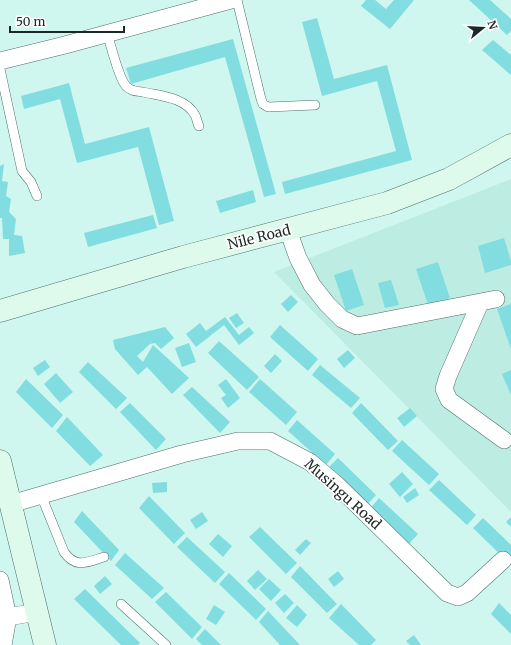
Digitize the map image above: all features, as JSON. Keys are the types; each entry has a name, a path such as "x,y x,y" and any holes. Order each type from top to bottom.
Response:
{"street":[{"path":"0,60 231,0"},
{"name":"Nile Road","path":"0,311 183,257 387,203 449,179 511,145"},
{"path":"288,230 298,258 312,286 326,304 342,319 357,326 496,300"},
{"path":"480,303 448,376 444,389 449,400 504,440"},
{"name":"Musingu Road","path":"11,504 182,454 238,441 270,441 310,462 447,594 458,597 467,593 503,560"},
{"path":"0,461 45,645"},
{"path":"0,580 4,607 4,645"},
{"path":"4,607 37,612"}],"lane":[{"path":"237,0 263,104 268,107 315,105"},
{"path":"107,33 125,85 132,90 170,97 182,102 189,107 195,115 199,126"},
{"path":"0,69 22,171 31,182 37,196"},
{"path":"41,495 64,552 69,558 80,564 104,557"},
{"path":"122,604 166,645"}],"shaded area":[{"path":"511,179 511,512 274,272"}],"building":[{"path":"366,0 375,0 386,9 394,0 414,0 390,29 361,6"},
{"path":"469,0 490,0 511,19 511,31 507,35"},
{"path":"317,18 334,79 387,65 412,160 285,194 282,182 396,151 377,81 322,96 302,22"},
{"path":"233,39 276,194 264,197 225,57 131,84 126,68"},
{"path":"493,40 511,55 511,75 482,50"},
{"path":"69,83 85,144 149,127 174,221 159,225 138,147 77,163 60,99 24,109 21,96"},
{"path":"4,164 2,181 8,182 6,196 11,199 9,212 16,219 14,235 22,236 25,253 9,256 9,239 3,239 2,218 0,218 0,166"},
{"path":"253,190 256,202 220,213 216,201"},
{"path":"153,215 157,228 88,247 84,233"},
{"path":"504,238 511,265 485,273 478,246"},
{"path":"438,262 450,298 428,305 416,269"},
{"path":"352,269 364,305 346,311 334,275"},
{"path":"391,280 399,305 385,308 378,283"},
{"path":"291,295 298,302 288,312 281,304"},
{"path":"511,304 511,349 497,309"},
{"path":"237,313 244,323 236,328 229,318"},
{"path":"225,317 239,335 249,327 254,333 239,345 224,325 196,347 186,334 200,323 206,331"},
{"path":"280,325 318,359 308,371 270,337"},
{"path":"165,327 174,338 161,349 155,343 150,344 137,356 143,362 153,345 189,378 172,394 147,367 138,375 115,349 113,340"},
{"path":"219,341 259,377 247,390 208,353"},
{"path":"189,343 196,362 182,367 175,348"},
{"path":"348,350 355,358 344,368 337,359"},
{"path":"275,354 282,361 271,373 264,366"},
{"path":"45,360 50,367 38,376 33,368"},
{"path":"88,362 127,398 116,409 79,372"},
{"path":"320,365 360,398 351,408 312,375"},
{"path":"511,370 511,395 502,374"},
{"path":"56,373 73,392 60,403 44,384"},
{"path":"26,379 63,415 52,428 16,392"},
{"path":"226,379 240,398 228,408 221,398 226,395 218,385"},
{"path":"260,379 297,412 286,425 249,392"},
{"path":"192,387 230,422 220,433 183,395"},
{"path":"130,403 166,439 156,450 120,412"},
{"path":"361,403 398,441 388,450 352,413"},
{"path":"410,408 417,416 404,427 397,418"},
{"path":"67,417 103,455 90,466 56,431"},
{"path":"297,420 335,454 326,465 288,431"},
{"path":"402,440 439,474 429,485 392,451"},
{"path":"338,458 376,495 367,505 328,468"},
{"path":"402,472 413,484 400,497 389,484"},
{"path":"439,480 476,515 467,525 429,490"},
{"path":"167,482 167,492 153,493 152,483"},
{"path":"415,488 419,495 407,503 403,497"},
{"path":"149,496 185,533 174,544 139,508"},
{"path":"379,498 418,534 408,545 370,509"},
{"path":"82,511 119,550 111,561 74,522"},
{"path":"202,512 208,521 196,529 190,520"},
{"path":"483,518 511,545 511,561 509,563 473,528"},
{"path":"511,518 511,527 506,522"},
{"path":"260,527 297,563 286,574 249,537"},
{"path":"218,534 232,546 223,557 209,544"},
{"path":"187,537 225,572 215,583 177,547"},
{"path":"306,539 311,543 300,555 295,550"},
{"path":"125,553 164,588 152,599 115,565"},
{"path":"300,566 337,604 327,613 291,577"},
{"path":"258,570 267,579 255,590 247,581"},
{"path":"338,571 344,579 334,587 328,579"},
{"path":"229,573 266,609 256,620 219,584"},
{"path":"105,576 112,584 100,594 94,586"},
{"path":"269,579 281,590 271,601 259,589"},
{"path":"85,589 140,643 138,645 121,645 74,599"},
{"path":"166,592 202,627 192,639 155,602"},
{"path":"285,594 294,603 284,613 275,603"},
{"path":"499,603 511,615 511,634 491,614"},
{"path":"341,604 376,640 371,645 359,645 329,618"},
{"path":"214,605 225,612 216,625 206,619"},
{"path":"297,605 307,615 297,627 286,618"},
{"path":"268,611 300,645 280,645 259,622"},
{"path":"205,629 221,645 202,645 196,639"},
{"path":"414,635 421,645 410,645 406,641"}]}
